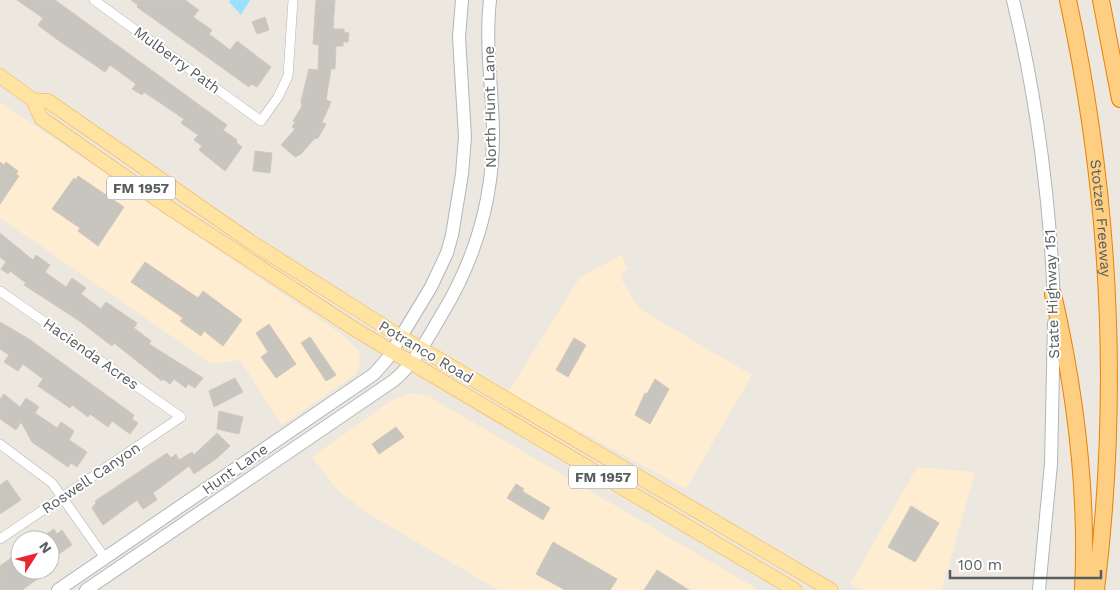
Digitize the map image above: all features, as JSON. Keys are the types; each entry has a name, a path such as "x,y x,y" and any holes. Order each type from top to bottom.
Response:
{"highway":[{"name":"Stotzer Freeway","path":"1068,0 1095,157 1108,303 1109,432 1105,506 1096,590"},
{"path":"1101,0 1120,99"},
{"path":"1053,294 1061,328 1080,470 1084,539 1084,590"}],"main road":[{"name":"North Hunt Lane","path":"401,338 438,274 447,253 456,217 464,137 460,37 462,0"},
{"name":"North Hunt Lane","path":"420,349 464,273 479,233 488,197 493,132 489,44 490,0"},
{"name":"State Highway 151","path":"1013,0 1029,76 1042,161 1053,294 1052,440 1047,523 1039,590"},
{"name":"Potranco Road","path":"0,76 33,100 41,118 259,268 411,364 795,590"},
{"name":"Potranco Road","path":"33,100 48,100 168,186 251,242 401,338 831,590"},
{"path":"65,134 68,129 75,130 134,172 168,186"},
{"path":"171,209 180,204 186,206 224,232 251,242"},
{"path":"259,268 269,253"},
{"name":"Hunt Lane","path":"58,590 374,374 401,338"},
{"name":"Hunt Lane","path":"86,590 393,381 411,364 420,349"},
{"path":"239,486 241,476 292,440 291,431"},
{"path":"564,454 584,457 655,497 662,492"},
{"path":"677,521 682,518 688,518 748,552 764,557 773,556"}],"street":[{"name":"Mulberry Path","path":"94,0 261,121 278,97 288,76 293,0"},
{"name":"Hacienda Acres","path":"0,291 181,417"},
{"name":"Roswell Canyon","path":"0,539 181,417"},
{"path":"0,444 40,472 63,496 105,558"}],"shaded area":[{"path":"0,102 343,335 359,351 360,364 355,375 282,425 240,360 212,364 0,218"},
{"path":"621,255 628,268 622,274 622,280 636,304 643,311 752,375 686,489 508,392 580,277"},
{"path":"411,393 430,397 759,590 498,590 369,514 339,492 312,457 392,400"},
{"path":"917,467 975,472 942,590 860,590 850,584"}],"water":[{"path":"230,0 250,0 241,15 229,2"}],"building":[{"path":"17,0 55,0 227,125 223,130 237,140 236,142 242,147 225,171 199,150 202,146 194,140 198,135 181,123 184,119 144,92 142,95 132,89 136,84 110,65 105,72 55,38 38,25 43,18"},
{"path":"131,0 185,0 199,10 193,17 212,30 209,34 230,50 237,41 271,67 257,87 251,84 249,87 137,7 138,5"},
{"path":"316,0 335,0 333,29 344,29 344,32 349,33 348,42 343,42 343,46 336,46 335,69 331,69 326,100 331,102 322,122 326,124 318,138 314,139 301,154 295,157 281,145 295,129 292,127 295,122 293,121 302,106 301,101 309,69 318,70 319,45 313,44"},
{"path":"265,17 269,30 257,34 252,22"},
{"path":"255,151 272,153 270,173 253,171"},
{"path":"0,162 4,165 6,162 18,171 16,174 19,176 0,204"},
{"path":"78,176 124,207 98,246 78,231 80,228 52,209 74,178 76,180"},
{"path":"0,233 33,260 36,255 50,265 45,272 66,287 72,278 86,288 81,294 101,309 106,302 137,323 134,328 151,341 149,344 203,378 195,388 188,384 186,388 174,379 170,384 163,379 162,381 114,343 112,346 78,320 24,285 26,283 10,271 8,274 1,269 6,262 0,257"},
{"path":"145,262 198,298 203,291 242,320 223,346 204,331 201,336 180,321 183,318 131,282"},
{"path":"0,322 29,339 134,415 132,419 138,423 130,434 112,421 108,427 90,414 88,417 72,405 70,408 38,386 43,379 23,364 18,371 4,362 9,355 0,349"},
{"path":"269,324 296,364 276,378 261,357 268,352 256,333"},
{"path":"310,337 336,375 326,381 301,343"},
{"path":"574,338 586,345 568,377 556,370"},
{"path":"235,378 243,392 214,407 209,391"},
{"path":"655,379 669,389 650,424 635,415 645,393 647,394"},
{"path":"4,394 20,407 26,398 39,407 35,413 57,428 61,422 74,431 69,440 87,452 77,467 71,463 68,467 32,442 21,422 16,430 0,419 0,399"},
{"path":"219,411 243,417 239,434 217,429"},
{"path":"396,427 404,437 379,454 372,444"},
{"path":"217,433 230,446 216,459 194,474 189,466 153,493 157,500 143,509 137,500 103,525 92,508 96,503 95,501 167,453 171,458 176,454 179,460 192,452 194,455"},
{"path":"7,480 21,500 0,514 0,485"},
{"path":"516,484 524,489 522,491 550,508 543,520 507,498"},
{"path":"911,506 939,523 915,562 888,547"},
{"path":"62,530 72,545 60,553 60,532"},
{"path":"553,542 617,579 610,590 565,590 536,574"},
{"path":"10,559 10,580 36,580 22,590 0,590 0,566"},
{"path":"657,570 689,590 644,590"}]}
